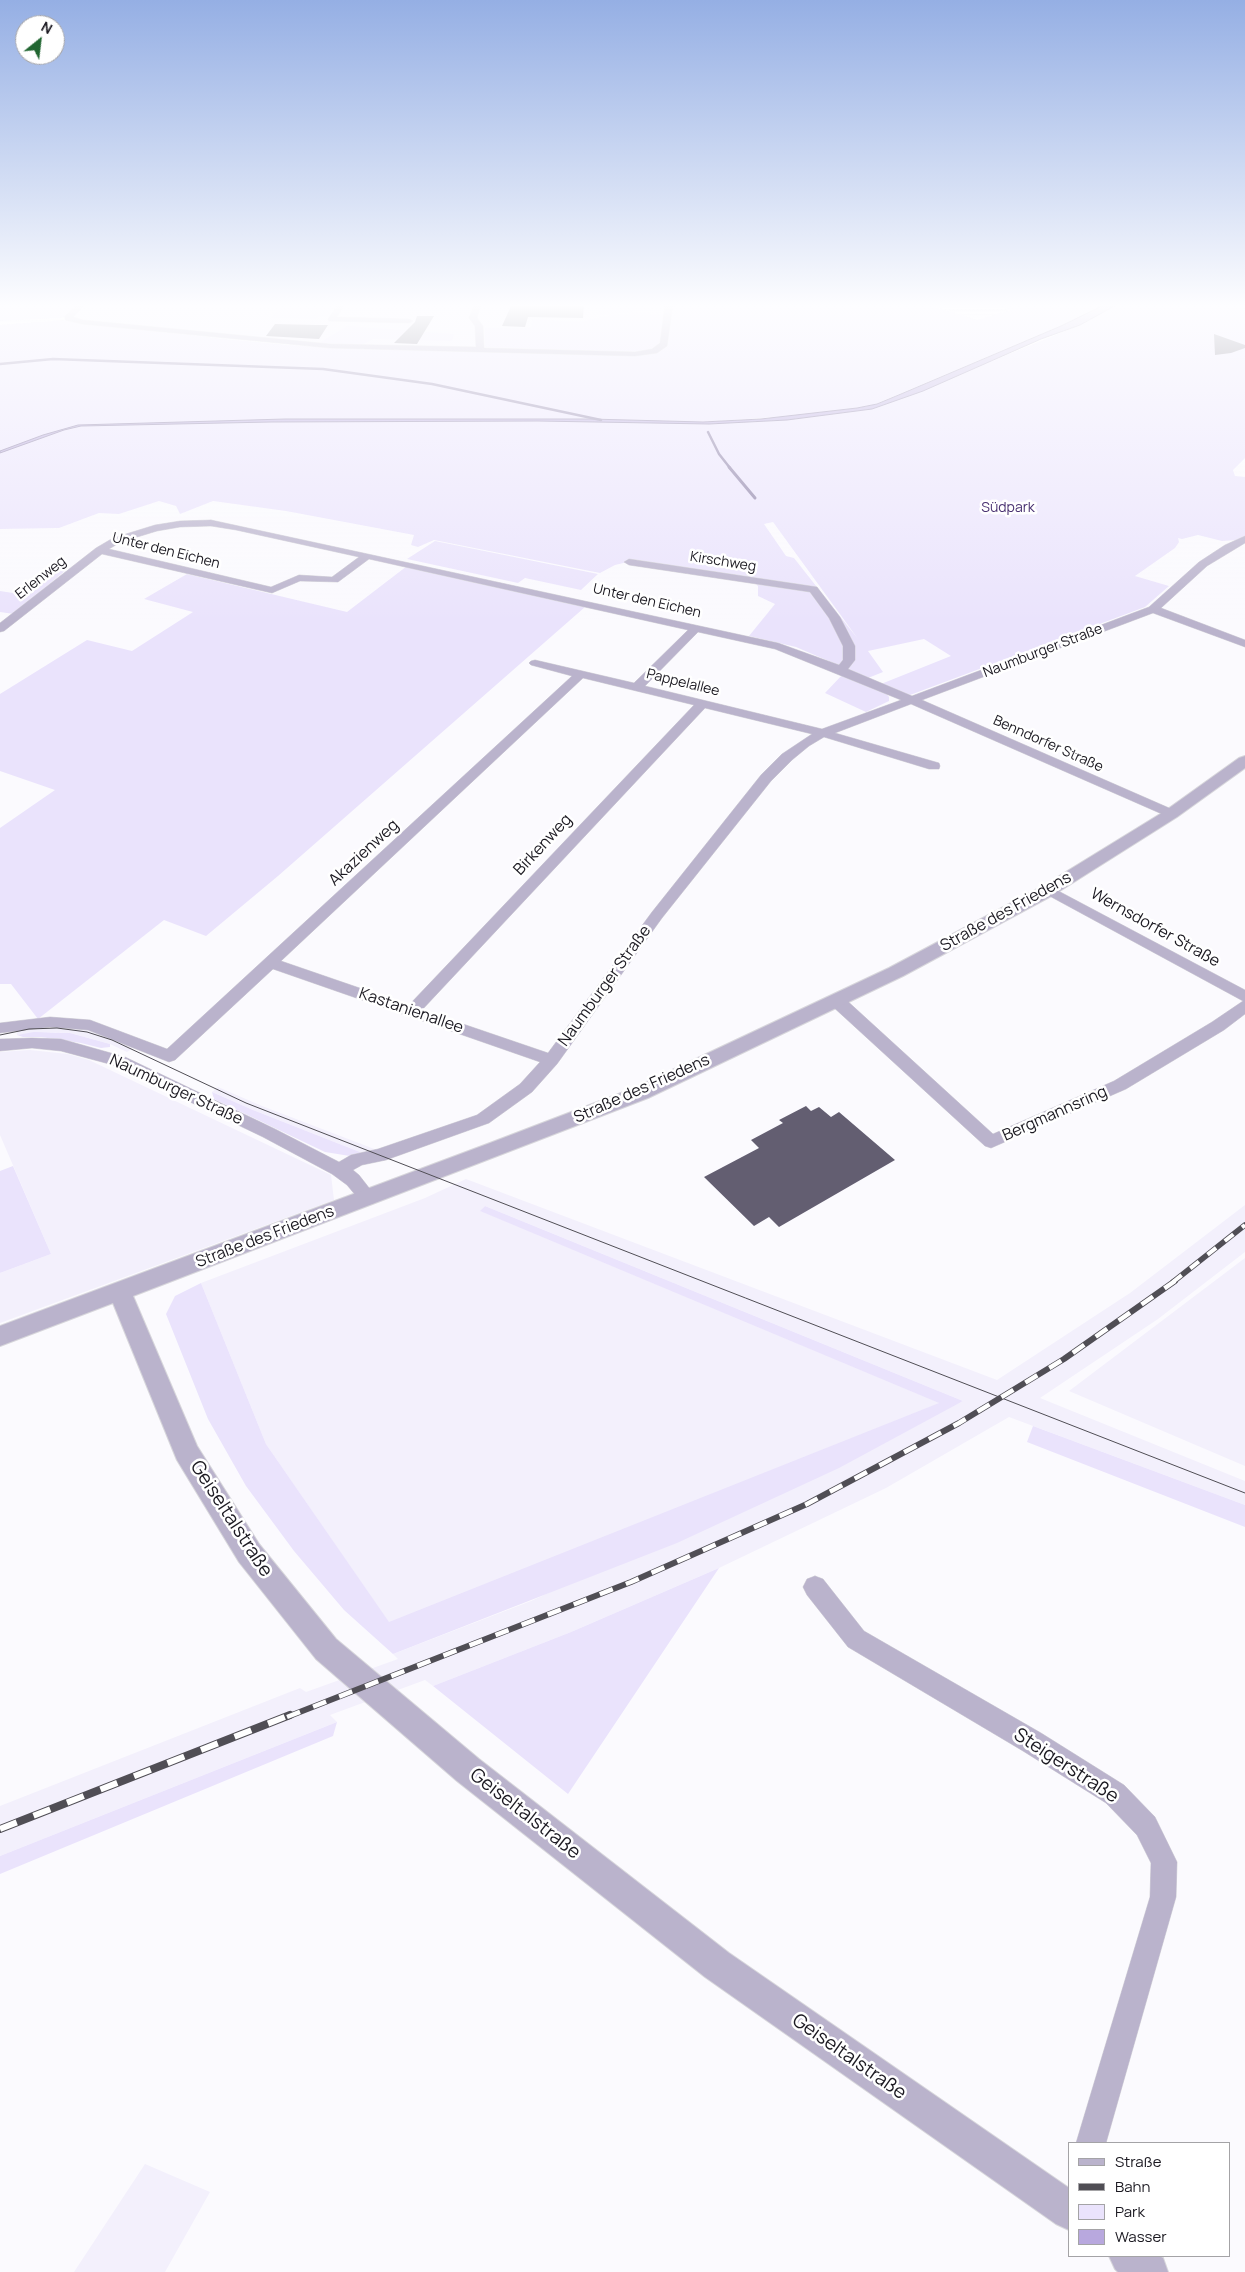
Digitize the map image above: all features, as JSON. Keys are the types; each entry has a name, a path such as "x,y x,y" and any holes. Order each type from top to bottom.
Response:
{"street":[{"name":"Unter den Eichen","path":"100,550 117,540 155,528 180,524 211,523 255,531 778,646 912,700"},
{"name":"Naumburger Straße","path":"339,1170 357,1160 380,1155 483,1119 526,1088 551,1060 657,915 766,778 787,757 805,743 823,733 1153,609 1175,591 1202,564 1245,539"},
{"name":"Unter den Eichen","path":"100,550 272,590 299,578 334,580 367,556"},
{"name":"Erlenweg","path":"0,629 100,550"},
{"name":"Kirschweg","path":"629,562 813,589 834,617 849,646 849,660 841,670"},
{"path":"1153,609 1245,644"},
{"path":"637,687 696,628"},
{"name":"Pappelallee","path":"535,663 823,733"},
{"name":"Akazienweg","path":"169,1056 581,674"},
{"name":"Benndorfer Straße","path":"912,700 1171,814"},
{"name":"Birkenweg","path":"411,1012 702,704"},
{"path":"823,733 934,766"},
{"name":"Straße des Friedens","path":"0,1336 368,1198 640,1093 902,969 1048,890 1171,814 1245,761"},
{"name":"Wernsdorfer Straße","path":"1048,890 1245,997"},
{"name":"Kastanienallee","path":"272,962 551,1060"},
{"name":"Bergmannsring","path":"837,1001 991,1142 1120,1085 1218,1026 1245,1006"},
{"name":"Naumburger Straße","path":"1,1038 50,1022 90,1025 169,1056"},
{"name":"Naumburger Straße","path":"1,1038 61,1046 118,1061 269,1133 339,1170 354,1180 368,1198"},
{"name":"Geiseltalstraße","path":"120,1292 186,1452 248,1553 326,1649 468,1770 717,1964 1068,2211"},
{"name":"Steigerstraße","path":"815,1587 856,1639 1032,1742 1115,1794 1146,1826 1164,1862 1163,1897 1091,2142"},
{"path":"1129,2257 1149,2272"}],"shaded area":[{"path":"35,1026 87,1028 136,1046 127,1052 110,1044 70,1033 51,1032 17,1035 16,1029"},
{"path":"30,1050 68,1054 89,1060 331,1175 334,1200 0,1323 0,1273 51,1254 0,1135 0,1052"},
{"path":"218,1087 377,1150 365,1154 253,1110 212,1092"},
{"path":"466,1179 997,1380 1130,1293 1245,1205 1245,1252 1158,1319 1040,1398 1245,1481 1245,1505 1009,1417 886,1488 719,1568 571,1632 433,1686 425,1680 330,1715 337,1722 0,1856 0,1806 300,1688 306,1692 398,1659 393,1654 531,1601 963,1401 485,1206 481,1211 940,1403 389,1623 266,1444 201,1283 425,1198"},
{"path":"1245,1258 1245,1466 1069,1391"},
{"path":"145,2164 210,2192 165,2272 74,2272"}],"green space":[{"name":"Südpark","path":"0,410 839,410 791,416 705,422 704,424 787,420 864,410 1245,410 1245,458 1233,470 1235,476 1245,477 1245,536 1237,540 1222,541 1198,535 1182,539 1178,538 1179,542 1175,548 1135,576 1169,586 1145,607 910,695 903,694 881,684 951,656 924,639 868,651 883,672 868,678 796,647 749,636 775,604 758,596 758,586 751,580 636,560 615,565 600,573 434,540 418,547 411,545 414,535 286,511 213,501 180,514 176,506 159,501 119,514 99,513 59,528 0,529","holes":["773,522 858,639 794,558 786,556 764,524"]},
{"path":"435,541 598,574 581,590 525,578 518,583 407,559"},
{"path":"407,566 585,607 278,876 206,936 164,920 38,1019 11,984 0,984 0,828 55,790 0,771 0,694 87,640 132,651 193,612 144,599 187,574 347,612"},
{"path":"44,570 66,570 14,614 0,612 0,591 26,595"},
{"path":"843,674 886,693 889,701 866,712 825,693"},
{"path":"34,1032 70,1033 110,1044 110,1047 101,1048 81,1043 17,1035"},
{"path":"212,1092 365,1154 350,1156 325,1152 214,1099"},
{"path":"13,1166 51,1254 0,1273 0,1171"},
{"path":"485,1206 963,1401 839,1468 677,1543 393,1654 344,1610 294,1551 246,1486 208,1419 166,1314 175,1296 201,1283 266,1444 389,1622 939,1403 480,1211"},
{"path":"1033,1426 1245,1505 1245,1527 1027,1442"},
{"path":"719,1568 568,1794 433,1686 571,1632"},
{"path":"337,1722 333,1736 0,1874 0,1856"}],"water":[{"path":"839,410 864,410 787,420 709,424 538,421 271,422 81,426 64,430 0,453 0,451 43,435 78,425 285,419 590,419 703,422 761,419"}],"building":[{"path":"806,1106 811,1111 819,1107 831,1117 839,1112 895,1160 779,1227 769,1217 754,1226 704,1177 759,1148 751,1140 783,1123 779,1120"}],"waterway":[{"path":"554,410 601,420"},
{"path":"708,432 719,454 730,468"},
{"path":"729,467 755,498"}],"tram line":[{"path":"0,1035 29,1029 57,1028 87,1032 112,1040 246,1103 1245,1493"}],"railway":[{"path":"1173,1282 1245,1225"},
{"path":"287,1717 631,1582 807,1504 959,1423 1064,1359 1175,1281"},
{"path":"0,1829 290,1715"}]}
